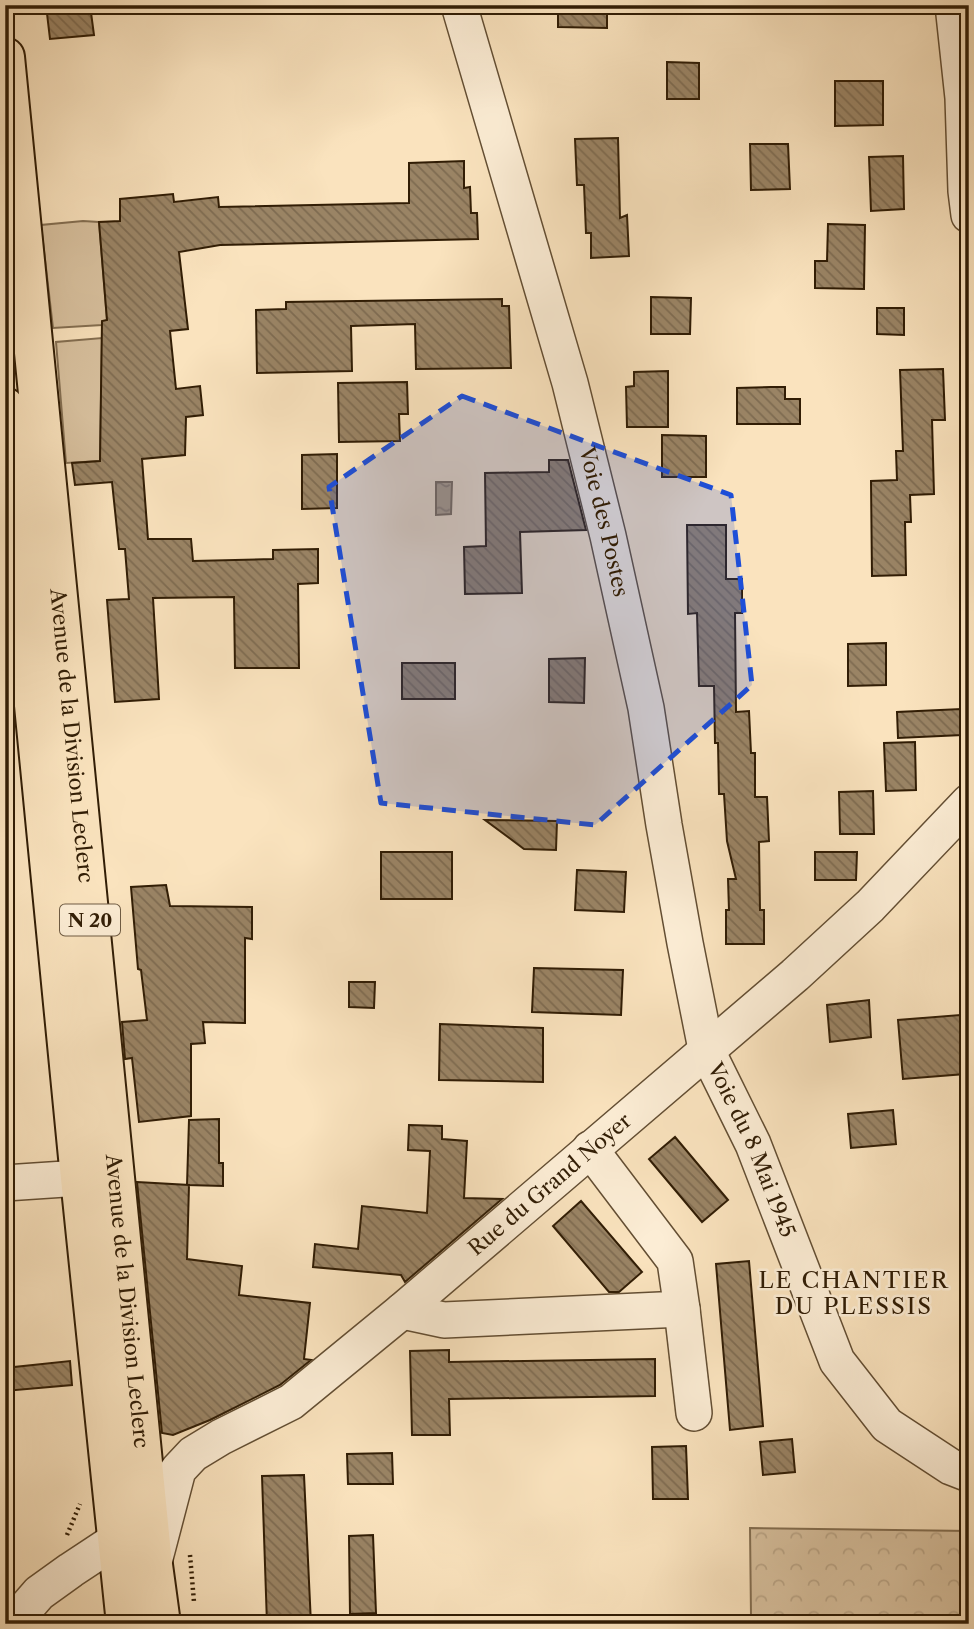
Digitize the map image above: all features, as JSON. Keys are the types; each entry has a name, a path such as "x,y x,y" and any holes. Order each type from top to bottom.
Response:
{"main road":[{"name":"Avenue de la Division Leclerc","path":"5,57 153,1565 161,1624"},
{"name":"Avenue de la Division Leclerc","path":"5,407 14,584 126,1624"}],"street":[{"name":"Voie des Postes","path":"459,5 570,383 608,537 646,708 664,825 706,1049"},
{"path":"953,5 963,98 969,215"},
{"name":"Rue du Grand Noyer","path":"153,1565 178,1470 193,1454 291,1402 402,1311 794,975 870,906 969,802"},
{"name":"Voie du 8 Mai 1945","path":"706,1049 753,1144 837,1361 887,1425 951,1467 969,1474"},
{"path":"590,1149 675,1261 694,1413"},
{"path":"5,1182 80,1178"},
{"path":"402,1311 444,1320 682,1309"},
{"path":"12,1624 39,1593 118,1539"}],"highlighted area":[{"path":"462,396 731,495 752,685 595,825 381,803 329,487"}],"green space":[{"path":"99,222 107,320 102,325 53,328 41,225"},
{"path":"102,338 100,461 66,463 56,342"},
{"path":"750,1528 969,1531 969,1624 662,1624 751,1615"}],"water":[{"path":"436,482 452,482 451,514 436,515"}],"building":[{"path":"46,5 90,5 94,35 50,39"},
{"path":"558,5 607,5 607,28 558,27"},
{"path":"667,62 699,63 699,99 667,99"},
{"path":"835,81 883,81 883,125 835,126"},
{"path":"618,138 620,218 627,215 629,256 591,258 591,233 586,233 584,185 577,185 575,139"},
{"path":"750,144 788,144 790,189 751,190"},
{"path":"903,156 904,209 871,211 869,157"},
{"path":"464,161 464,188 470,187 471,213 477,213 478,239 220,245 179,252 188,329 170,331 176,389 200,386 203,415 186,417 185,455 142,459 148,539 191,539 193,561 273,559 273,550 318,549 318,583 298,584 299,668 235,668 234,597 153,598 159,699 115,702 107,600 129,599 125,549 119,549 112,482 75,485 72,463 100,461 102,321 107,320 99,222 120,221 120,199 173,194 174,202 218,197 219,207 409,203 409,163"},
{"path":"828,224 865,225 864,289 815,288 815,261 827,261"},
{"path":"651,297 691,298 690,334 651,334"},
{"path":"502,299 502,306 509,306 511,368 416,369 415,324 351,326 352,371 257,373 256,310 286,309 286,302"},
{"path":"877,308 904,308 904,335 877,334"},
{"path":"943,369 945,420 932,420 934,494 910,495 911,522 905,522 906,575 872,576 871,481 897,480 896,451 903,451 900,370"},
{"path":"668,371 668,427 627,427 626,387 634,386 634,372"},
{"path":"407,382 408,414 399,414 400,441 339,442 338,383"},
{"path":"785,387 785,399 800,399 800,424 737,424 737,388"},
{"path":"662,435 706,436 706,477 662,477"},
{"path":"337,454 337,508 302,509 302,455"},
{"path":"549,460 568,460 586,530 520,532 522,593 465,594 464,547 486,546 485,473 549,472"},
{"path":"687,525 726,525 726,579 742,579 742,613 735,613 736,712 749,711 751,753 755,753 755,797 767,797 769,841 759,842 760,910 764,910 764,944 726,944 728,879 736,879 727,841 724,794 719,794 714,686 699,686 697,613 688,614"},
{"path":"886,643 886,685 848,686 848,644"},
{"path":"585,658 584,703 549,702 549,659"},
{"path":"402,663 455,663 455,699 402,699"},
{"path":"961,709 962,735 898,738 897,712"},
{"path":"915,742 916,790 886,791 884,743"},
{"path":"873,791 874,834 840,834 839,792"},
{"path":"485,820 557,821 556,850 524,849"},
{"path":"381,852 452,852 452,899 381,899"},
{"path":"815,852 857,852 856,880 815,880"},
{"path":"577,870 626,872 624,912 575,910"},
{"path":"166,885 170,906 252,907 252,939 245,938 245,1023 203,1022 205,1043 191,1044 191,1116 139,1122 132,1058 125,1059 122,1022 147,1020 141,970 138,969 131,887"},
{"path":"534,968 623,970 621,1015 532,1012"},
{"path":"349,982 375,982 374,1008 349,1007"},
{"path":"869,1000 871,1037 830,1042 827,1005"},
{"path":"960,1015 965,1074 903,1079 898,1020"},
{"path":"440,1024 543,1028 543,1082 439,1080"},
{"path":"893,1110 896,1144 851,1148 848,1114"},
{"path":"219,1119 219,1163 223,1163 223,1186 187,1185 189,1120"},
{"path":"409,1125 442,1126 442,1139 467,1141 464,1198 502,1199 405,1282 401,1275 313,1267 315,1244 358,1249 362,1206 427,1213 430,1151 408,1150"},
{"path":"675,1137 728,1200 702,1222 649,1159"},
{"path":"137,1182 189,1185 187,1259 242,1266 239,1295 310,1303 304,1359 311,1360 280,1385 173,1435 162,1433"},
{"path":"581,1201 642,1272 619,1292 609,1292 553,1226"},
{"path":"749,1261 763,1426 730,1430 716,1264"},
{"path":"449,1350 449,1362 655,1359 655,1396 449,1399 450,1435 412,1435 410,1351"},
{"path":"70,1361 72,1385 5,1391 5,1368"},
{"path":"792,1439 795,1472 763,1475 760,1442"},
{"path":"686,1446 688,1499 653,1499 652,1447"},
{"path":"392,1453 393,1484 348,1484 347,1454"},
{"path":"304,1475 311,1624 267,1624 262,1476"},
{"path":"373,1535 376,1613 350,1614 349,1536"}],"district":[{"name":"LE CHANTIER DU PLESSIS","path":"854,1293"}]}
